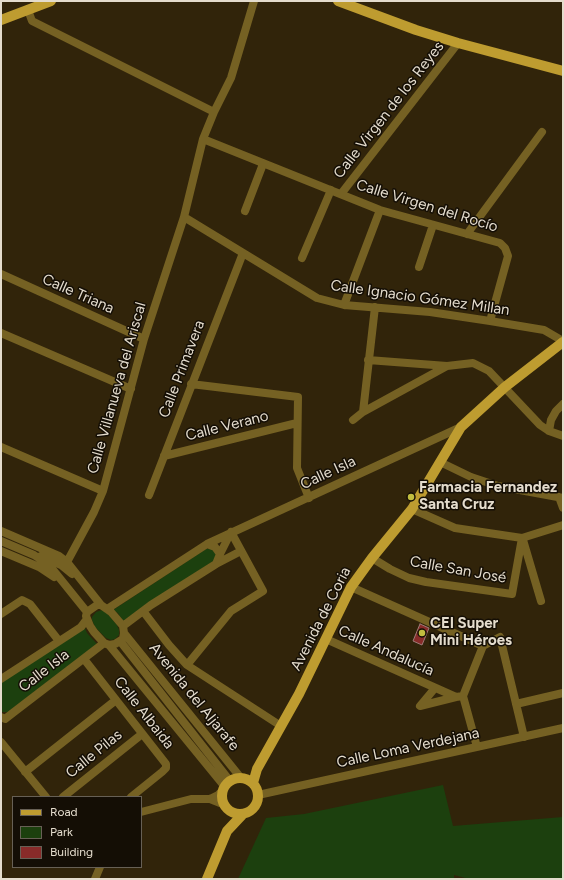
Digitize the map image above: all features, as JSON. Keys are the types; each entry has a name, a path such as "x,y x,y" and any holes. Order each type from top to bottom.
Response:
{"main road":[{"path":"1,20 51,1"},
{"path":"342,2 416,30 458,43 563,71"},
{"name":"Avenida de Coria","path":"253,784 257,769 299,694 351,587 372,558 412,509 461,427 505,387 563,341"},
{"path":"207,879 227,831 243,814 252,809 258,800 256,787 246,779 235,779 226,786 222,795 226,807 227,831"},
{"path":"226,807 238,814 243,814"}],"street":[{"path":"184,217 203,140 214,112 231,78 254,1"},
{"path":"28,10 32,21 214,112"},
{"name":"Calle Virgen de los Reyes","path":"341,194 458,43"},
{"path":"467,234 542,132"},
{"name":"Calle Virgen del Rocío","path":"203,140 380,210 500,243 505,248 508,256 490,321"},
{"path":"244,211 264,164"},
{"path":"302,258 331,190"},
{"path":"344,305 380,210"},
{"name":"Calle Ignacio Gómez Millan","path":"184,217 317,298 344,305 430,312 544,330 563,341"},
{"name":"Calle Villanueva del Ariscal","path":"67,562 94,512 103,491 144,339 184,217"},
{"path":"419,267 433,225"},
{"name":"Calle Primavera","path":"148,495 243,253"},
{"name":"Calle Triana","path":"1,274 144,339"},
{"path":"363,412 375,307"},
{"path":"1,333 131,389"},
{"path":"368,360 447,366 473,364 489,371 540,425 548,431 563,436"},
{"path":"353,420 363,412 447,366"},
{"path":"191,384 298,397 297,468 309,498"},
{"path":"548,431 554,415 563,404"},
{"name":"Calle Verano","path":"164,456 297,423"},
{"name":"Calle Isla","path":"102,606 207,544 231,532 309,498 461,427"},
{"path":"1,447 103,491"},
{"path":"440,462 471,477 498,486 561,498 563,508"},
{"path":"412,509 455,528 522,538 563,525"},
{"name":"Avenida del Aljarafe","path":"1,531 59,556 67,562 102,606"},
{"path":"187,665 231,611 263,591 231,532"},
{"path":"216,564 231,532"},
{"path":"522,538 541,602"},
{"name":"Calle San José","path":"372,558 390,570 409,578 426,582 512,594 522,538"},
{"name":"Avenida del Aljarafe","path":"1,541 34,555 51,560 71,572 102,606 117,617 124,630 241,778"},
{"path":"207,544 214,547 220,554"},
{"name":"Avenida del Aljarafe","path":"1,551 47,572 54,577 87,616"},
{"path":"107,644 123,639 124,630 143,611 216,564 241,551"},
{"name":"Avenida del Aljarafe","path":"34,555 54,571 87,616 94,632 107,644 226,786"},
{"path":"351,587 483,646"},
{"path":"1,614 22,600 30,604 59,641"},
{"path":"87,616 102,606"},
{"path":"143,611 169,645 187,665 281,726"},
{"name":"Calle Isla","path":"1,679 81,627 87,616"},
{"path":"477,747 460,697 483,646 500,637 524,737"},
{"name":"Calle Andalucía","path":"326,639 435,688 460,697"},
{"name":"Avenida del Aljarafe","path":"120,641 226,786"},
{"name":"Calle Isla","path":"2,719 107,644"},
{"name":"Calle Albaida","path":"84,659 166,764 166,768 132,796"},
{"name":"Calle Andalucía","path":"435,688 420,706 460,697"},
{"path":"516,704 563,693"},
{"path":"25,772 116,700"},
{"name":"Calle Loma Verdejana","path":"258,795 563,728"},
{"name":"Calle Pilas","path":"64,796 142,734"},
{"path":"1,742 45,796"},
{"path":"142,812 192,800 210,799 218,795 226,786"},
{"path":"210,799 226,807"},
{"path":"95,879 100,868"}],"green space":[{"path":"206,549 211,549 216,553 215,560 123,621 118,613 113,610"},
{"path":"102,610 106,612 117,625 119,635 115,639 111,640 106,638 95,627 92,617 96,612"},
{"path":"85,628 87,633 97,644 8,712 1,712 1,683"},
{"path":"443,785 453,826 563,817 563,879 469,879 454,875 454,879 238,879 266,818 304,814"}],"building":[{"name":"CEI Super Mini Héroes","path":"420,624 429,628 422,645 413,641"}],"place":[{"name":"Farmacia Fernandez Santa Cruz","path":"411,497"},
{"name":"CEI Super Mini Héroes","path":"422,633"}]}
